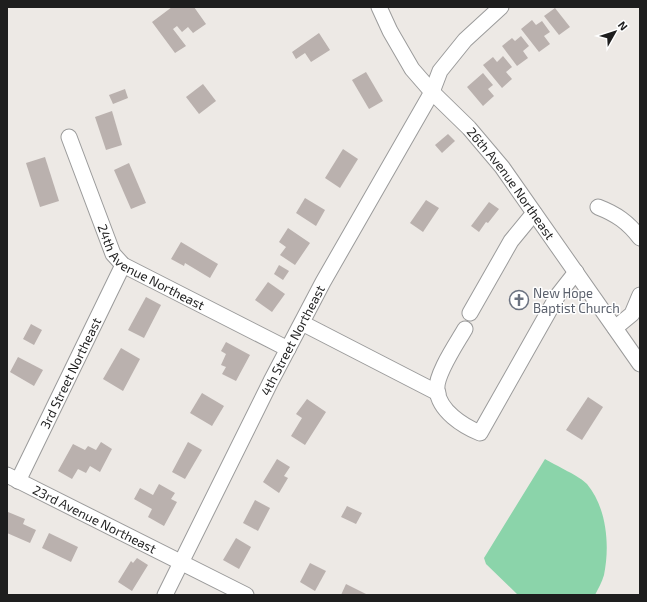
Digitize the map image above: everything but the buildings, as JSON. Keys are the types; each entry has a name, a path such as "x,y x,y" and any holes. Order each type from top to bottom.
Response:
{"street":[{"name":"26th Avenue Northeast","path":"379,7 390,31 412,69 432,92 487,148 640,364"},
{"name":"4th Street Northeast","path":"165,595 288,349 376,188 432,92 440,71 465,40 501,7"},
{"name":"24th Avenue Northeast","path":"69,137 113,254 122,265 288,349"},
{"path":"598,207 614,213 624,220 640,238"},
{"path":"470,314 511,241 534,213"},
{"name":"3rd Street Northeast","path":"13,478 122,265"},
{"path":"464,329 439,378 438,392 440,402 458,421 480,434 558,295 576,272"},
{"path":"615,328 632,314 640,295"},
{"path":"302,323 438,392"},
{"name":"23rd Avenue Northeast","path":"13,478 246,595"}],"green space":[{"path":"545,459 584,481 594,494 599,504 603,516 607,540 607,552 604,575 595,595 518,595 486,564 484,558"}],"place":[{"name":"New Hope Baptist Church","path":"519,300"}]}
